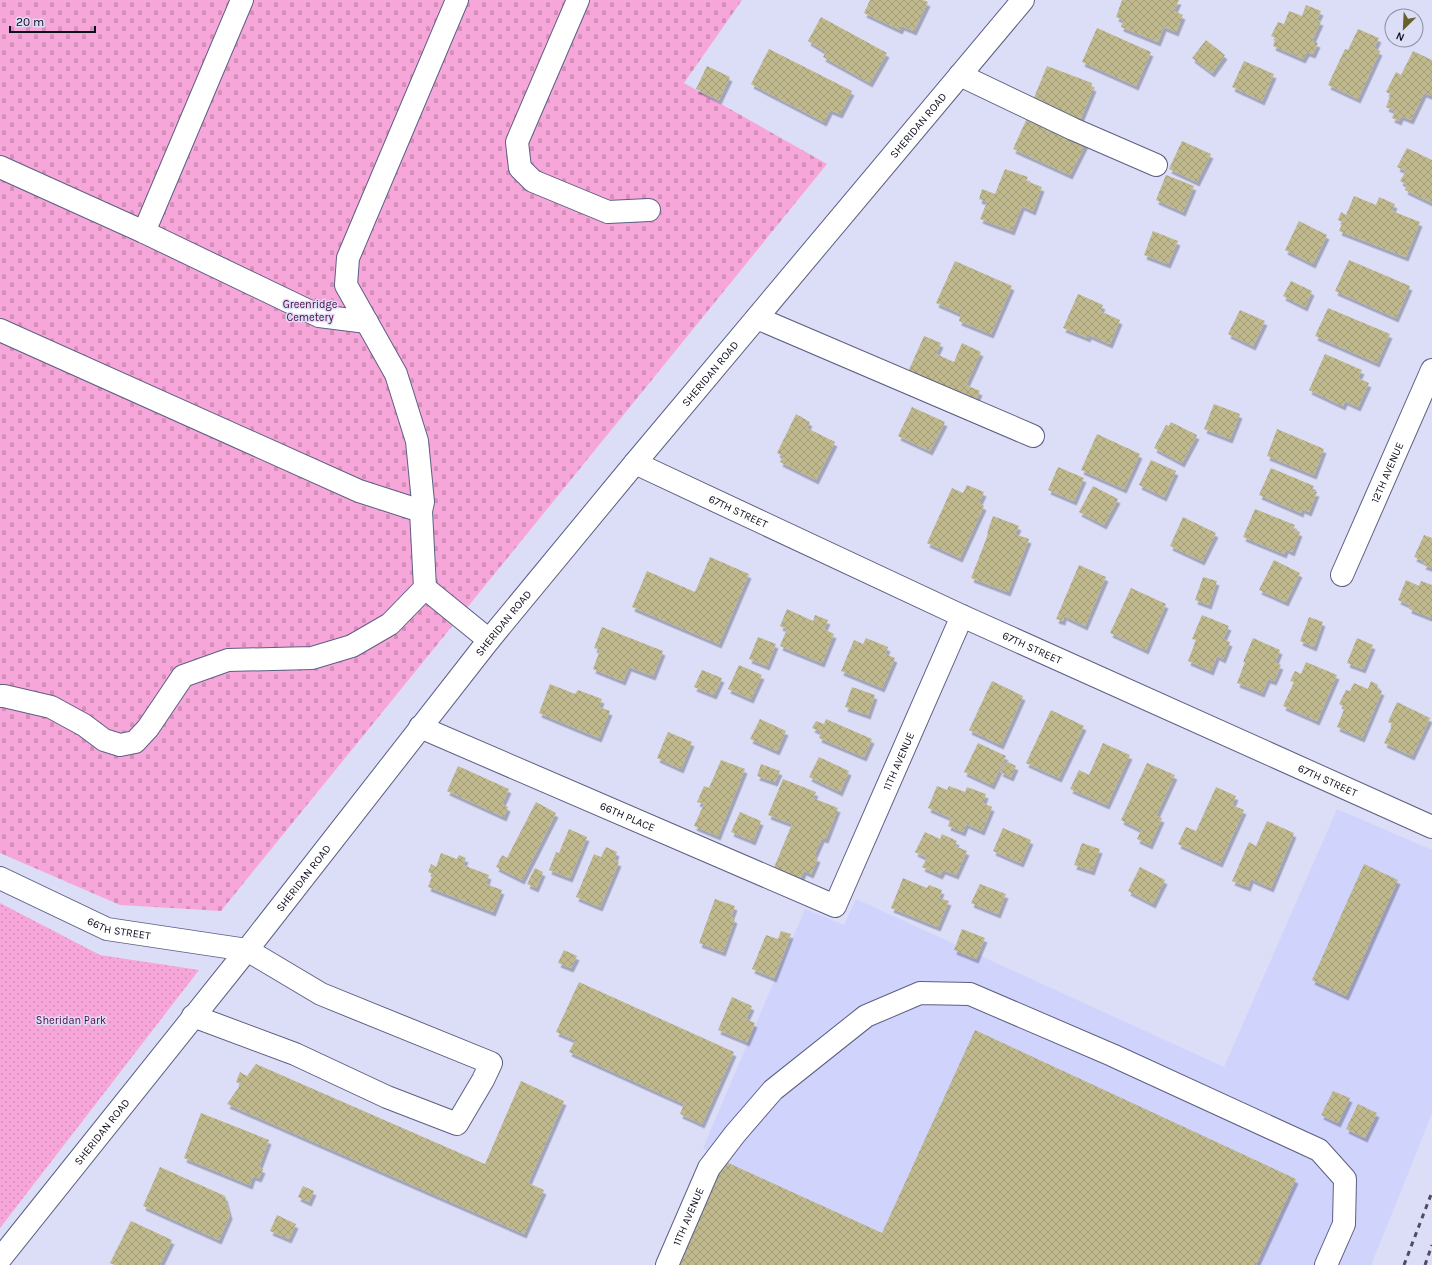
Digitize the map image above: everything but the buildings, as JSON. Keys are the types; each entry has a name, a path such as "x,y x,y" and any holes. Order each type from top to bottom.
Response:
{"street":[{"path":"144,232 242,0"},
{"path":"0,696 51,707 84,725 104,740 120,745 135,742 148,728 183,676 228,660 312,658 352,646 390,624 425,588 421,511 423,502 417,441 396,374 346,285 348,258 457,0"},
{"path":"578,0 517,142 520,168 534,181 608,212 649,210"},
{"name":"SHERIDAN ROAD","path":"0,1259 247,950 420,726 489,640 635,463 1023,0"},
{"path":"960,75 1073,129 1156,165"},
{"path":"0,166 144,232 319,316 366,322"},
{"path":"757,318 1033,436"},
{"path":"0,330 359,491 421,511"},
{"name":"12TH AVENUE","path":"1342,575 1432,370"},
{"name":"67TH STREET","path":"635,463 962,616 1432,827"},
{"path":"425,588 489,640"},
{"name":"11TH AVENUE","path":"835,906 962,616"},
{"name":"66TH PLACE","path":"420,726 835,906"},
{"name":"66TH STREET","path":"0,878 107,929 247,950"},
{"path":"193,1016 295,1054 387,1097 457,1124 483,1080 491,1063 321,994 247,950"},
{"name":"11TH AVENUE","path":"667,1265 709,1168 735,1134 773,1090 866,1016 920,993 970,994 1112,1055 1319,1150 1345,1179 1344,1224 1326,1265"}],"shaded area":[{"path":"1337,809 1432,850 1432,1113 1371,1265 678,1265 724,1160 703,1148 805,909 844,925 856,899 1224,1067"}],"green space":[{"name":"Greenridge Cemetery","path":"0,0 742,0 684,83 827,164 221,911 120,905 0,853"},
{"name":"Sheridan Park","path":"0,903 100,955 199,970 0,1228"}],"railway":[{"path":"1404,1265 1432,1192"},
{"path":"1425,1265 1432,1245"}]}
